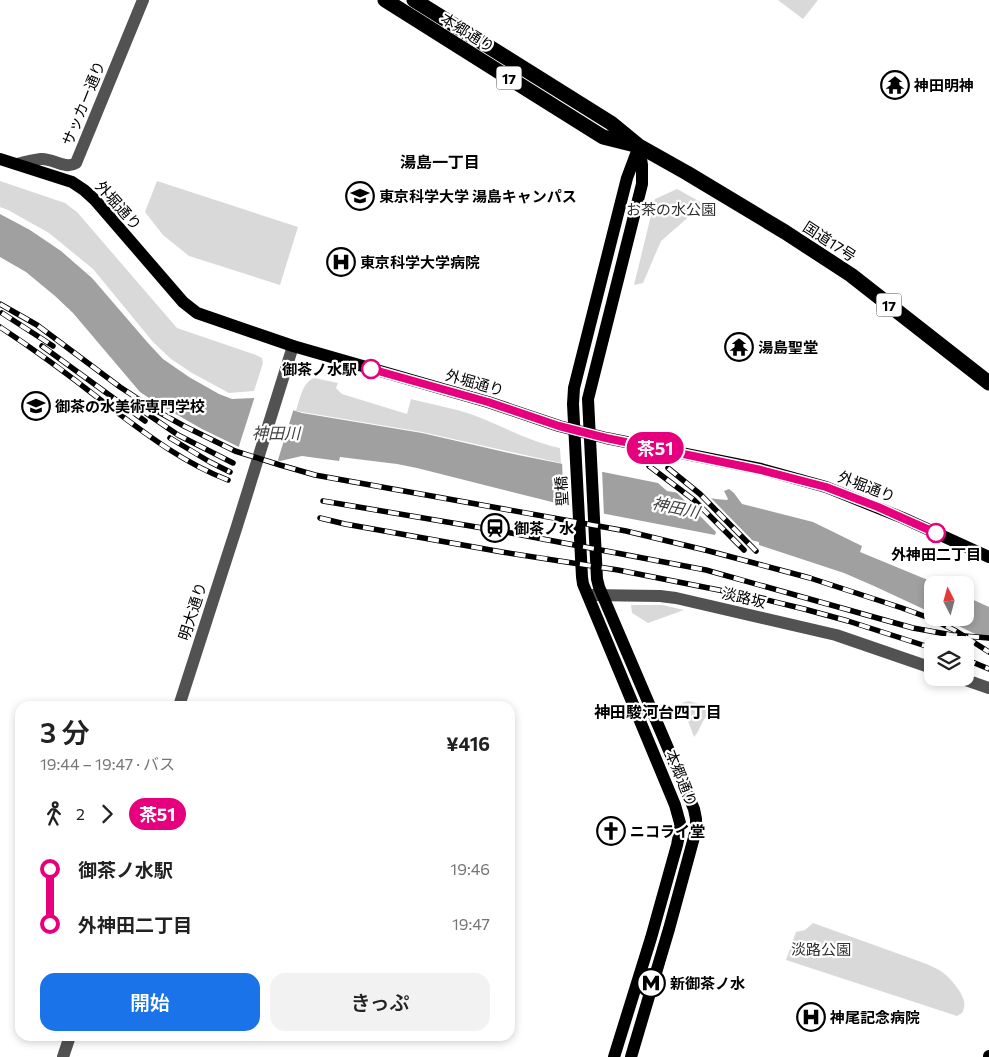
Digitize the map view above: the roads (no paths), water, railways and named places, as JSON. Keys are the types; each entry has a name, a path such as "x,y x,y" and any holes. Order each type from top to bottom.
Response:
{"highway":[{"name":"本郷通り","path":"384,0 603,137 638,146"},
{"name":"本郷通り","path":"414,0 611,123 638,146"},
{"name":"国道17号","path":"638,146 687,173 828,260 882,299 989,383"}],"main road":[{"name":"聖橋","path":"582,577 573,404 575,383 624,188 638,146"},
{"name":"聖橋","path":"596,579 588,407 590,391 642,184 642,165 638,146"},
{"name":"外堀通り","path":"0,159 72,182 84,190 95,200 178,297 197,313 293,346 488,402 559,426 606,438 761,470 826,487 903,518 989,557"},
{"name":"本郷通り","path":"582,577 583,584 679,816 680,828 653,932 614,1057"},
{"name":"本郷通り","path":"596,579 694,809 696,819 693,845 631,1057"}],"street":[{"name":"サッカー通り","path":"17,164 43,159 68,165 76,163 143,0"},
{"name":"明大通り","path":"181,701 293,346"},
{"name":"淡路坂","path":"588,595 676,598 836,635 924,665"},
{"path":"974,683 989,688"},
{"path":"63,1057 68,1041"}],"water":[{"name":"神田川","path":"0,214 30,230 61,251 92,278 163,359 189,377 232,399 254,398 302,413 422,433 518,455 658,483 667,491 727,500 724,491 729,489 742,504 813,522 862,546 860,552 924,578 924,609 844,573 759,545 759,542 716,532 715,535 559,505 397,464 340,457 339,461 302,456 280,461 239,447 202,429 140,392 73,313 26,272 0,257"},
{"path":"974,600 989,607 989,641 959,626 974,626"}],"railway":[{"path":"0,304 37,325 120,387 155,410 235,451 315,475 626,531 709,551 810,578 902,608 932,619 956,631 989,652"},
{"path":"2,313 53,346"},
{"path":"0,327 52,363 162,445 194,464 228,480"},
{"path":"42,346 145,421"},
{"path":"140,409 178,435 233,463"},
{"path":"170,438 230,472"},
{"path":"649,466 694,500 744,550"},
{"path":"668,468 700,494 756,551"},
{"path":"323,501 506,532 706,570 913,628 952,635 989,638"},
{"path":"320,518 502,552 618,570 759,598 848,621 924,645"},
{"path":"974,663 989,669"}],"place":[{"name":"神田明神","path":"895,85"},
{"name":"東京科学大学 湯島キャンパス","path":"360,196"},
{"name":"東京科学大学病院","path":"341,262"},
{"name":"湯島聖堂","path":"739,347"},
{"name":"御茶ノ水駅","path":"371,369"},
{"name":"御茶の水美術専門学校","path":"36,406"},
{"name":"御茶ノ水","path":"495,528"},
{"name":"外神田二丁目","path":"936,533"},
{"name":"ニコライ堂","path":"611,831"},
{"name":"新御茶ノ水","path":"651,983"},
{"name":"神尾記念病院","path":"811,1017"}],"district":[{"name":"湯島一丁目","path":"440,161"},
{"name":"神田駿河台四丁目","path":"658,711"}],"park label":[{"name":"お茶の水公園","path":"671,209"},
{"name":"淡路公園","path":"821,949"}]}
